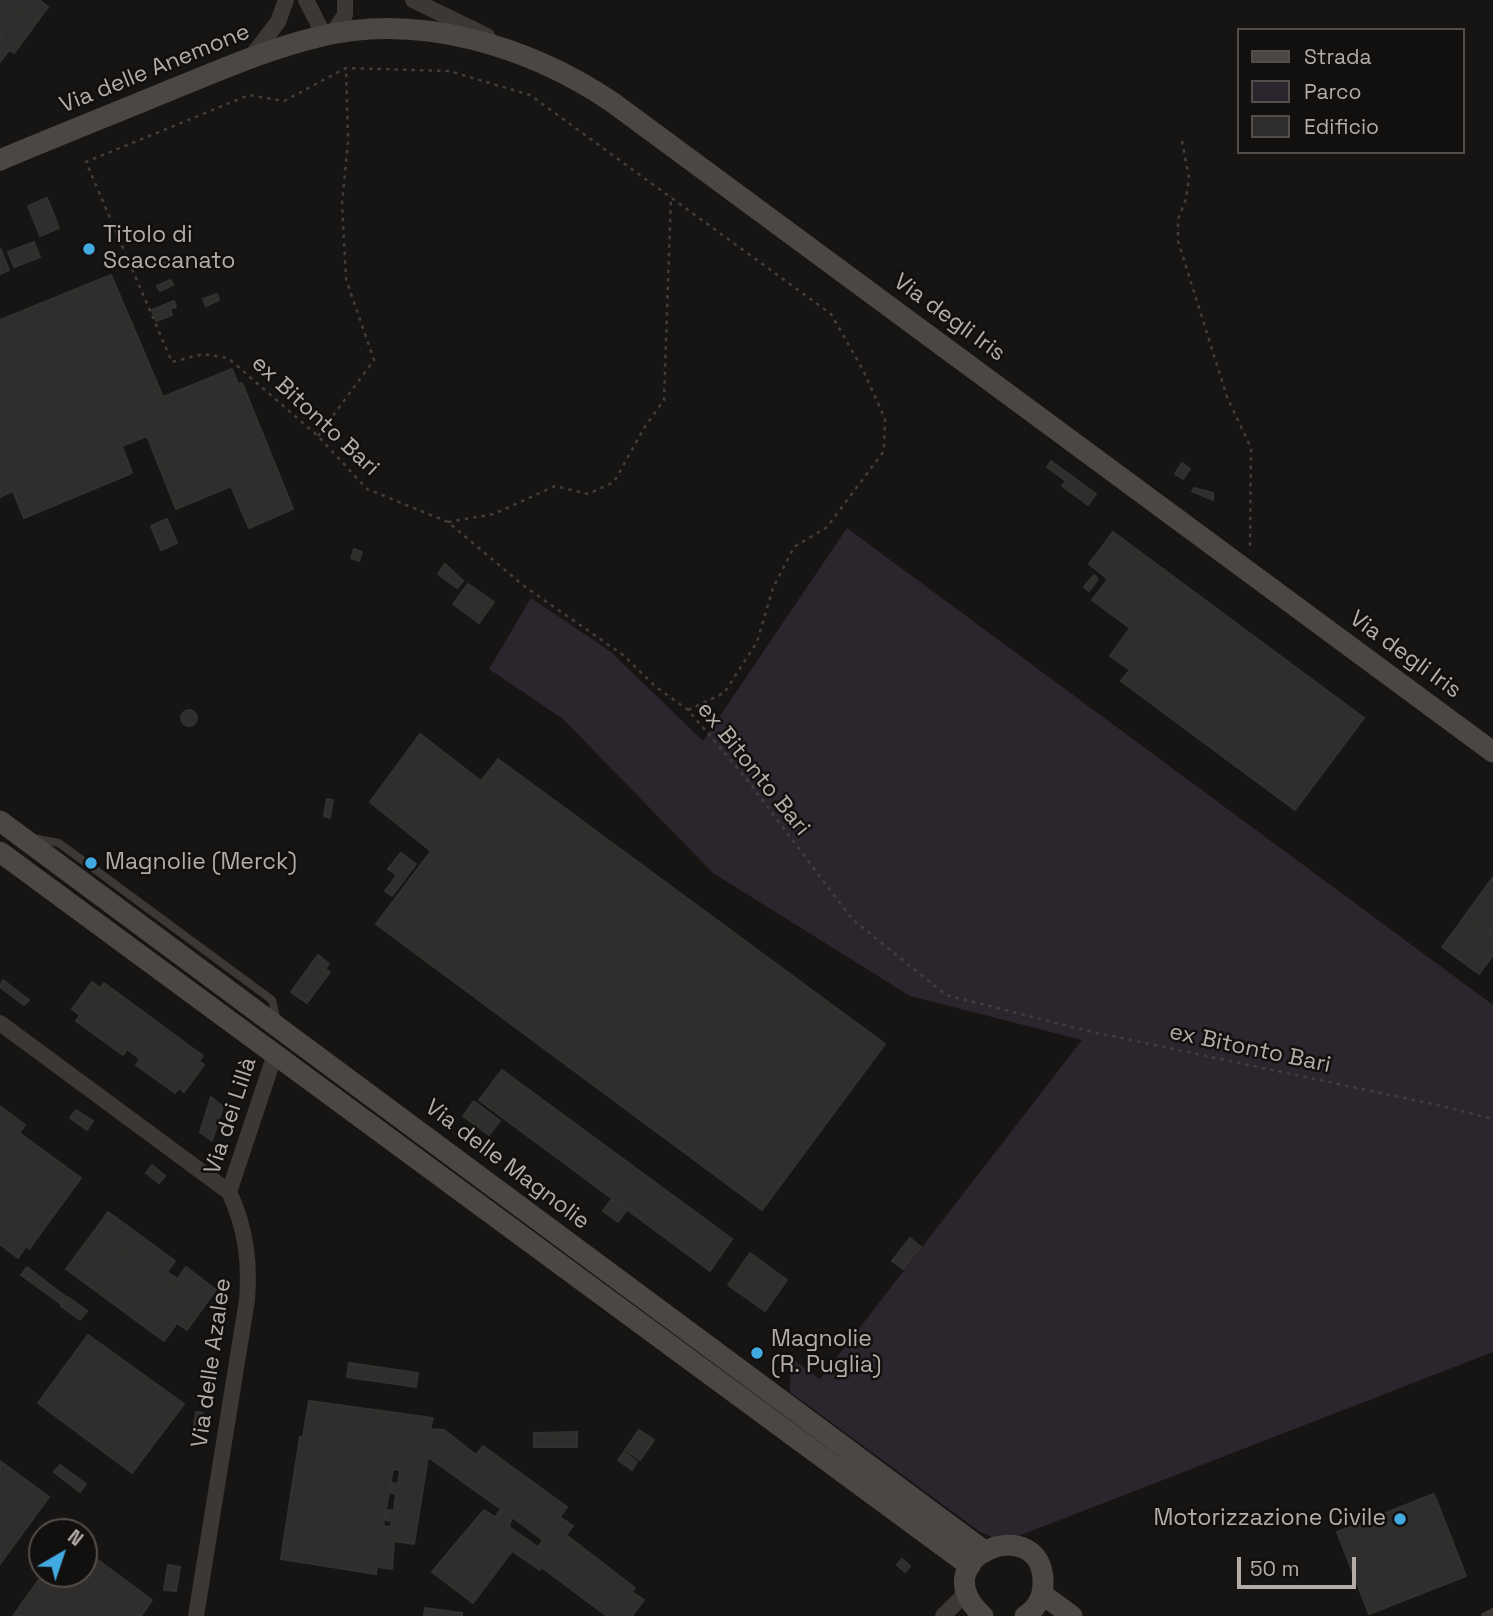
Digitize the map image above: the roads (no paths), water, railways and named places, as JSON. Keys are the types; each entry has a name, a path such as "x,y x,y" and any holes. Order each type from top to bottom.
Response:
{"street":[{"path":"251,57 278,22 286,0"},
{"path":"306,0 322,31 331,35 345,15 345,0"},
{"path":"413,0 531,56"},
{"name":"Via degli Iris","path":"331,35 393,29 427,32 531,56 571,76 612,102 1493,752"},
{"name":"Via delle Anemone","path":"0,160 251,57 331,35"},
{"name":"Via delle Magnolie","path":"0,821 278,1027 976,1558"},
{"path":"0,852 270,1051 976,1558"},
{"path":"0,1023 229,1192"},
{"path":"270,1051 278,1027"},
{"name":"Via dei Lillà","path":"229,1192 270,1051"},
{"name":"Via delle Azalee","path":"196,1616 249,1276 244,1234 229,1192"},
{"path":"983,1616 974,1607 965,1583 976,1558 1005,1544 1026,1550 1041,1568 1034,1610 1072,1616"},
{"path":"943,1616 967,1592"}],"lane":[{"path":"1485,1616 1493,1612"}],"place":[{"name":"Titolo di Scaccanato","path":"89,249"},
{"name":"Magnolie (Merck)","path":"91,863"},
{"name":"Magnolie (R. Puglia)","path":"757,1353"},
{"name":"Motorizzazione Civile","path":"1400,1519"}]}
